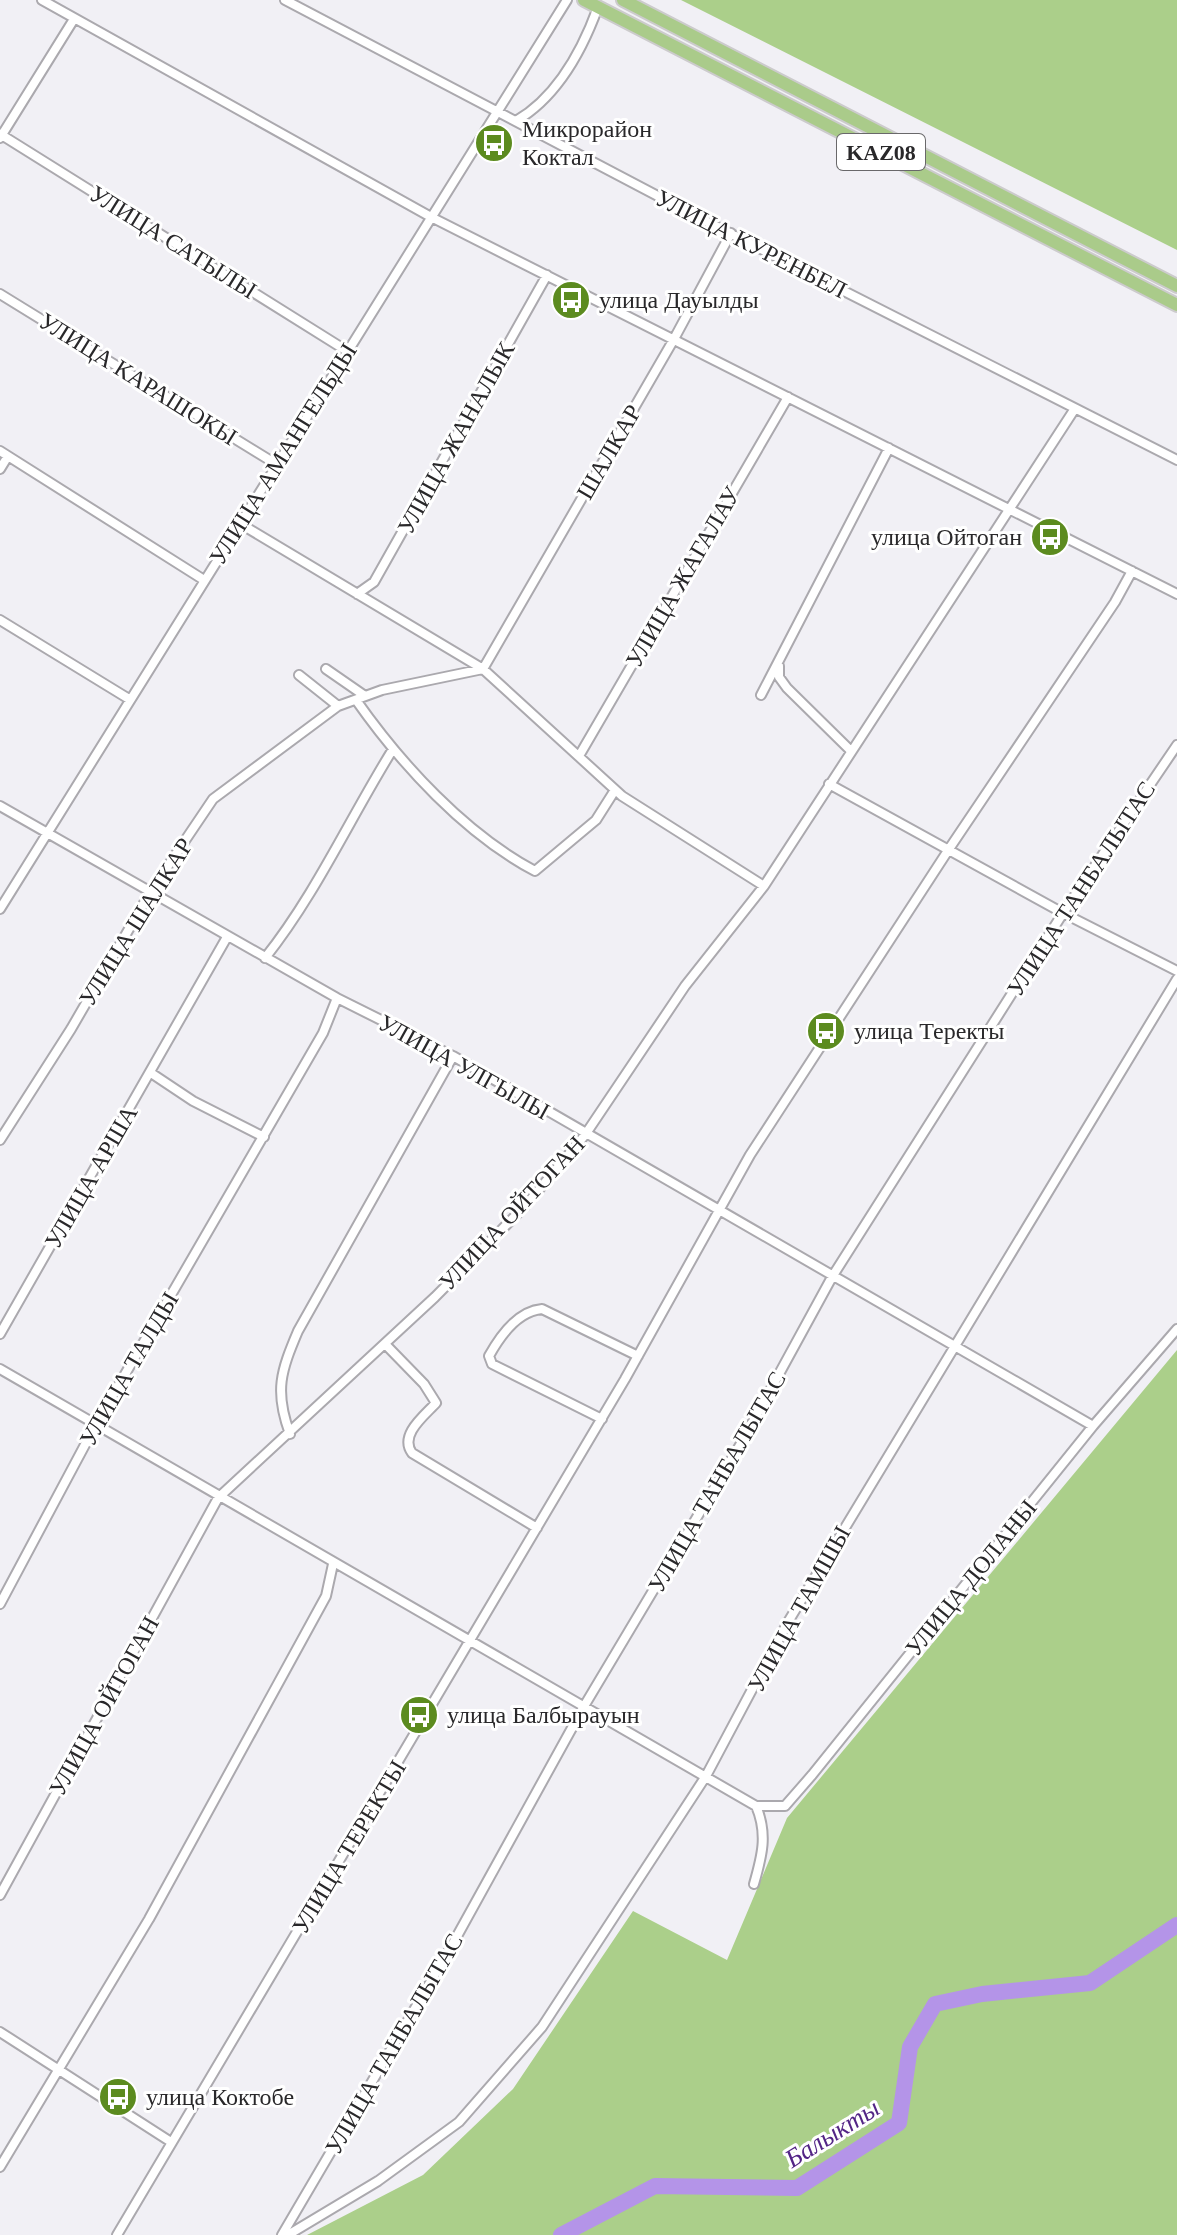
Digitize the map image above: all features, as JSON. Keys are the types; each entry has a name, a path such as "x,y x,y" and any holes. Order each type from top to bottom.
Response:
{"highway":[{"name":"KAZ08","path":"623,0 1177,286"},
{"name":"KAZ08","path":"590,2 1177,305"}],"street":[{"path":"42,0 431,217 1177,594"},
{"name":"УЛИЦА КУРЕНБЕЛ","path":"285,0 1074,410 1177,460"},
{"name":"УЛИЦА АМАНГЕЛЬДЫ","path":"0,909 567,0"},
{"path":"516,121 545,101 577,54 590,2"},
{"path":"0,136 74,19"},
{"name":"УЛИЦА САТЫЛЫ","path":"0,136 347,351"},
{"name":"ШАЛКАР","path":"483,669 674,339 731,233"},
{"name":"УЛИЦА ЖАНАЛЫК","path":"357,594 374,582 381,571 547,275"},
{"name":"УЛИЦА КАРАШОКЫ","path":"0,294 276,464"},
{"name":"УЛИЦА ЖАГАЛАУ","path":"579,756 788,397"},
{"name":"УЛИЦА ОЙТОГАН","path":"0,1895 218,1498 386,1345 526,1205 585,1135 685,986 764,886 1074,410"},
{"path":"761,695 889,448"},
{"path":"0,469 4,453 204,580"},
{"path":"239,523 483,669 615,790 764,886"},
{"name":"УЛИЦА ТЕРЕКТЫ","path":"117,2235 602,1419 722,1210 750,1155 949,849 1107,615 1132,571"},
{"path":"0,620 129,699"},
{"path":"779,661 779,677 850,750"},
{"path":"326,669 360,698 393,749 462,821 510,857 535,871 596,820 615,790"},
{"name":"УЛИЦА ШАЛКАР","path":"0,1140 71,1029 151,891 213,799 338,706 483,669"},
{"path":"299,675 338,706"},
{"name":"УЛИЦА ТАНБАЛЫТАС","path":"285,2235 451,1947 583,1708 743,1440 832,1277 1063,913 1177,745"},
{"path":"265,958 304,906 346,825 393,749"},
{"path":"829,784 1063,913 1177,971"},
{"name":"УЛИЦА УЛГЫЛЫ","path":"0,806 337,998 453,1056 1093,1426"},
{"name":"УЛИЦА АРША","path":"0,1334 227,937"},
{"name":"УЛИЦА ТАМШЫ","path":"285,2235 364,2190 459,2122 542,2027 706,1776 788,1622 953,1344 1177,979"},
{"name":"УЛИЦА ТАЛДЫ","path":"0,1604 95,1426 323,1033 337,998"},
{"path":"290,1434 282,1413 282,1368 298,1331 453,1056"},
{"path":"151,1073 193,1101 264,1137"},
{"path":"602,1419 492,1364 489,1356 498,1340 528,1311 542,1309 638,1356"},
{"name":"УЛИЦА ДОЛАНЫ","path":"756,1806 785,1806 1093,1426 1177,1329"},
{"path":"386,1345 424,1384 436,1403 407,1437 412,1453 537,1528"},
{"path":"0,1369 218,1498 756,1806 763,1822 765,1840 754,1884"},
{"path":"0,2167 149,1919 326,1596 333,1564"},
{"path":"0,2032 171,2142"}],"green space":[{"path":"681,0 1177,0 1177,250"},
{"path":"1177,1350 1177,2235 307,2235 423,2175 513,2089 633,1911 727,1960 787,1818"}],"waterway":[{"name":"Балыкты","path":"561,2235 655,2186 797,2188 899,2123 910,2047 935,2004 982,1994 1090,1983 1177,1925"}],"place":[{"name":"Микрорайон Коктал","path":"494,143"},
{"name":"улица Дауылды","path":"571,300"},
{"name":"улица Ойтоган","path":"1050,537"},
{"name":"улица Теректы","path":"826,1031"},
{"name":"улица Балбырауын","path":"419,1715"},
{"name":"улица Коктобе","path":"118,2097"}]}
